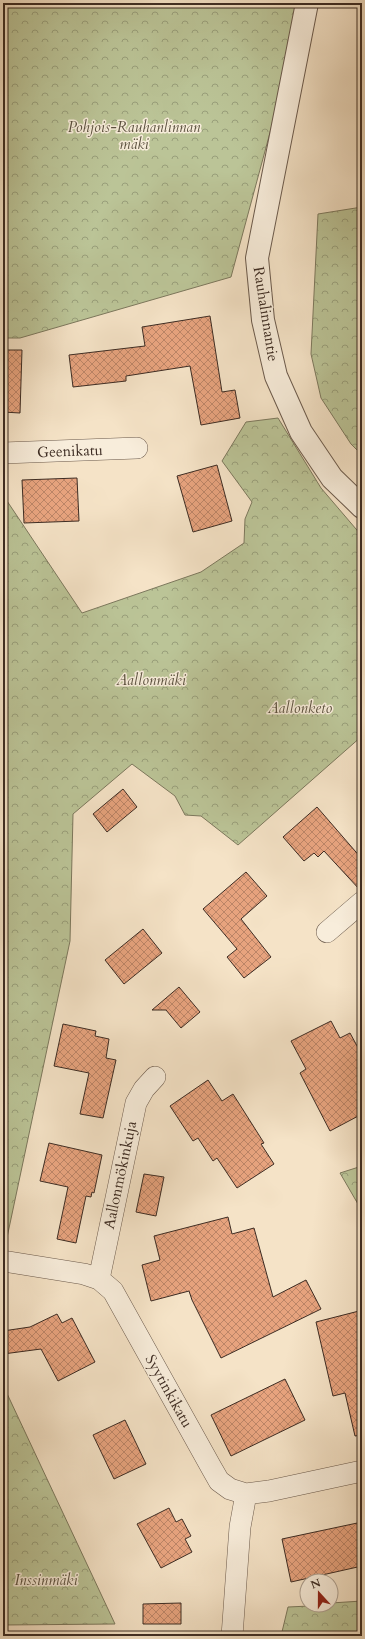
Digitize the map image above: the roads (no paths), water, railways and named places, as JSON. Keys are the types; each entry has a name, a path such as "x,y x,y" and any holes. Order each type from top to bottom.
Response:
{"street":[{"name":"Rauhalinnantie","path":"307,3 257,258 262,312 276,376 302,432 332,478 362,507"},
{"name":"Geenikatu","path":"3,454 137,448"},
{"path":"327,932 362,902"},
{"name":"Aallonmökinkuja","path":"99,1279 136,1103 144,1089 155,1077"},
{"path":"3,1261 84,1274 99,1279"},
{"name":"Syytinkikatu","path":"99,1279 113,1291 219,1481 230,1489 246,1494"},
{"path":"232,1636 240,1527 246,1494 269,1491 362,1470"}],"park label":[{"name":"Pohjois-Rauhanlinnan mäki","path":"134,136"},
{"name":"Aallonmäki","path":"151,680"},
{"name":"Aallonketo","path":"300,708"},
{"name":"Inssinmäki","path":"46,1580"}]}
